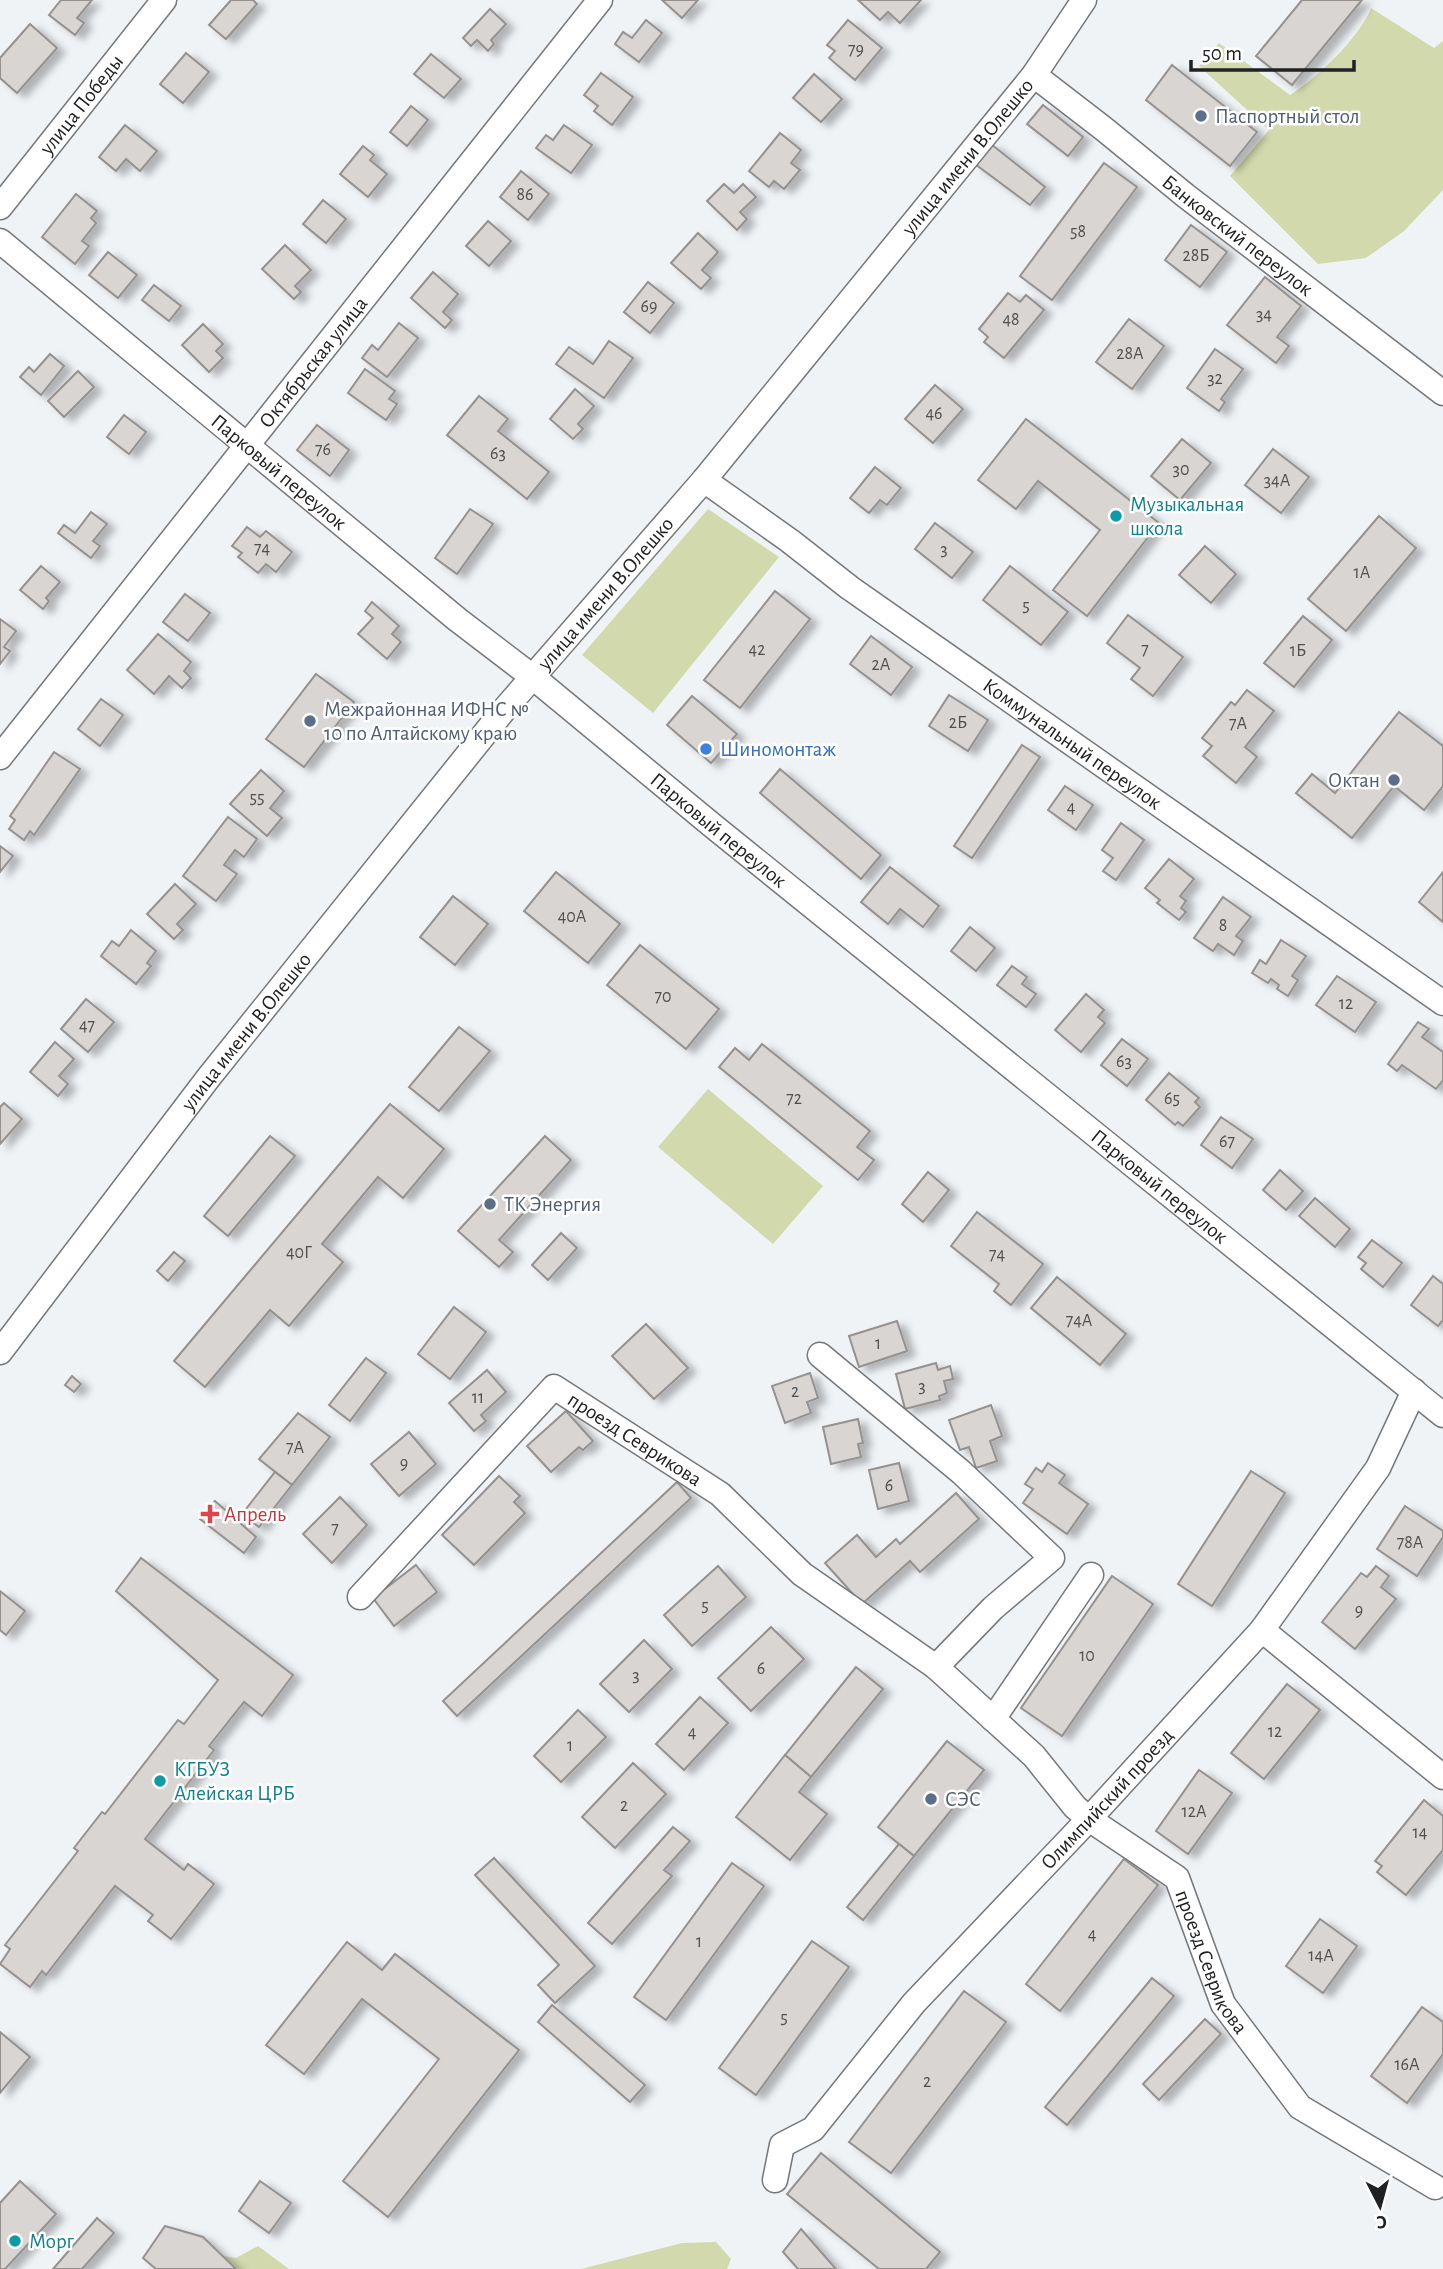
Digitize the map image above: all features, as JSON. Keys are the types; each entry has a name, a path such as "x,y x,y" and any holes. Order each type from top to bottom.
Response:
{"street":[{"name":"улица Победы","path":"0,207 164,0"},
{"name":"Октябрьская улица","path":"0,757 600,0"},
{"name":"улица имени В.Олешко","path":"0,1352 209,1077 494,722 704,480 1034,75 1084,0"},
{"name":"Банковский переулок","path":"1034,75 1186,196 1443,393"},
{"name":"Парковый переулок","path":"0,241 458,620 534,678 713,826 1443,1415"},
{"name":"Коммунальный переулок","path":"704,480 790,541 850,588 1443,1003"},
{"path":"820,1355 961,1472 1052,1558 993,1608 936,1667"},
{"name":"проезд Севрикова","path":"360,1597 554,1387 720,1494 802,1574 936,1667 1034,1756 1074,1807 1177,1878 1223,2004 1300,2107 1435,2187"},
{"name":"Олимпийский проезд","path":"775,2179 782,2145 813,2129 914,2003 1089,1819 1262,1630 1378,1468 1414,1391"},
{"path":"993,1719 1091,1575"},
{"path":"1262,1630 1443,1777"}],"green space":[{"path":"1371,8 1434,48 1443,41 1443,190 1404,231 1366,258 1318,264 1230,176 1269,130 1199,66 1219,43 1290,95 1312,79 1348,44"},
{"path":"708,509 779,557 653,713 582,655"},
{"path":"708,1089 823,1186 773,1244 658,1147"},
{"path":"716,2242 731,2259 727,2269 581,2269 682,2243"},
{"path":"258,2246 289,2269 186,2269 198,2252 236,2258"}],"building":[{"path":"61,0 92,0 77,18 84,23 75,35 49,15"},
{"path":"231,0 253,0 257,4 226,39 209,25"},
{"path":"662,0 698,0 682,18"},
{"path":"858,0 921,0 900,23 888,12 880,20"},
{"path":"1302,0 1362,0 1292,85 1256,56"},
{"path":"490,9 506,24 491,40 494,44 488,51 477,40 471,46 463,38"},
{"path":"646,20 662,33 639,62 615,44 623,32 632,38"},
{"path":"848,20 882,48 855,80 829,58 835,51 827,45"},
{"path":"30,24 57,48 17,93 0,78 0,58"},
{"path":"186,53 209,72 183,103 160,84"},
{"path":"431,54 461,79 444,98 414,74"},
{"name":"Паспортный стол","path":"1172,65 1257,132 1230,166 1146,100"},
{"path":"601,73 633,97 612,125 594,111 598,106 584,95"},
{"path":"814,74 842,99 821,122 793,98"},
{"path":"1043,105 1083,137 1068,156 1027,124"},
{"path":"411,106 428,120 407,146 390,132"},
{"path":"125,125 157,151 140,171 126,159 116,171 99,157"},
{"path":"564,125 592,145 571,173 536,148 546,135 553,140"},
{"path":"780,133 801,150 791,163 800,170 784,189 774,181 769,187 749,171"},
{"path":"991,144 1045,187 1030,205 975,164"},
{"path":"363,146 374,155 370,160 387,174 368,197 340,174"},
{"path":"1104,163 1137,187 1052,300 1020,276"},
{"path":"521,171 549,194 528,220 500,197"},
{"path":"724,184 734,193 743,184 756,197 740,212 747,219 737,230 707,201"},
{"path":"76,194 97,211 91,218 96,223 82,241 89,246 75,264 42,237"},
{"path":"323,200 346,219 326,243 303,224"},
{"path":"488,221 511,241 489,266 466,246"},
{"path":"1191,225 1227,252 1200,287 1165,260"},
{"path":"698,233 718,252 702,270 711,278 701,289 671,263"},
{"path":"285,245 311,270 295,286 301,292 294,299 262,269"},
{"path":"108,252 137,275 118,298 89,275"},
{"path":"433,272 458,294 443,312 452,320 445,328 411,298"},
{"path":"1265,277 1301,306 1277,337 1289,346 1276,363 1227,325"},
{"path":"648,282 674,303 650,333 624,312"},
{"path":"154,285 181,306 169,321 142,300"},
{"path":"1008,293 1020,302 1026,295 1044,310 1004,358 984,342 988,337 979,329"},
{"path":"1129,319 1164,346 1132,389 1096,362"},
{"path":"399,323 418,338 387,377 362,358 372,345 378,350"},
{"path":"203,324 223,344 216,351 223,358 209,372 182,345"},
{"path":"609,341 633,358 604,398 556,364 569,347 593,364"},
{"path":"1215,349 1243,369 1221,399 1225,402 1219,411 1187,388"},
{"path":"50,354 64,366 41,395 20,377 29,367 34,372"},
{"path":"365,369 395,391 389,399 397,404 386,420 348,393"},
{"path":"78,371 94,387 64,417 48,401"},
{"path":"935,385 963,409 933,443 905,419"},
{"path":"575,389 594,406 578,424 583,429 573,439 550,419"},
{"path":"479,396 508,419 498,431 549,472 527,499 447,435"},
{"path":"124,415 146,432 129,454 107,437"},
{"name":"Музыкальная школа","path":"1026,419 1159,523 1087,616 1053,590 1100,530 1038,481 1016,509 978,480"},
{"path":"317,425 349,450 330,476 297,450"},
{"path":"1182,439 1211,463 1180,500 1151,476"},
{"path":"1273,449 1309,477 1281,513 1245,485"},
{"path":"875,467 901,488 887,505 880,500 869,513 850,498"},
{"path":"470,509 493,524 457,574 435,558"},
{"path":"91,512 107,524 93,541 100,546 91,558 58,533 64,525 75,533"},
{"path":"1379,516 1416,548 1346,631 1308,599"},
{"path":"935,523 973,552 952,578 915,549"},
{"path":"247,527 260,537 266,531 292,552 276,572 266,564 258,573 238,557 242,553 232,546"},
{"path":"1205,546 1236,574 1211,603 1179,575"},
{"path":"41,566 60,582 46,598 49,601 43,609 20,590"},
{"path":"1010,566 1068,612 1041,645 983,600"},
{"path":"775,591 810,619 740,708 704,680"},
{"path":"185,594 210,613 188,641 163,622"},
{"path":"372,602 399,626 392,634 401,642 387,659 358,634 373,618 365,611"},
{"path":"1128,615 1183,657 1153,696 1131,679 1140,668 1107,643"},
{"path":"1303,616 1332,640 1294,687 1264,663"},
{"path":"0,619 16,631 4,647 10,651 0,664"},
{"path":"158,634 191,662 184,671 191,678 182,688 169,676 154,694 127,670"},
{"path":"871,636 912,667 891,695 850,664"},
{"name":"Межрайонная ИФНС № 10 по Алтайскому краю","path":"316,674 354,702 304,767 266,739"},
{"path":"1247,690 1274,711 1245,747 1257,757 1236,783 1203,756 1212,746 1202,738 1231,702 1235,705"},
{"path":"949,695 988,720 968,751 929,726"},
{"path":"692,696 737,734 711,763 667,725"},
{"path":"101,699 123,715 100,746 78,729"},
{"name":"Октан","path":"1399,712 1443,746 1443,786 1424,810 1394,786 1352,838 1296,793 1312,774 1335,793"},
{"path":"1022,745 1040,757 972,858 954,846"},
{"path":"54,752 80,769 34,835 30,831 24,840 9,829 15,820 10,816"},
{"path":"780,769 881,855 861,879 760,793"},
{"path":"261,770 284,791 270,808 282,818 267,836 230,804"},
{"path":"1065,786 1093,805 1076,830 1048,810"},
{"path":"228,817 257,839 244,857 235,850 224,865 237,874 216,901 183,876"},
{"path":"1121,823 1144,840 1116,880 1103,871 1113,858 1102,850"},
{"path":"0,846 13,856 0,872"},
{"path":"1169,859 1194,879 1180,896 1186,901 1181,908 1186,912 1179,920 1157,903 1160,900 1145,888"},
{"path":"890,867 939,906 923,927 900,909 888,924 861,902"},
{"path":"556,872 620,924 588,963 524,911"},
{"path":"1443,872 1443,922 1419,902"},
{"path":"175,884 196,904 177,924 183,930 174,939 147,914"},
{"path":"453,896 488,924 455,965 420,937"},
{"path":"1223,897 1251,917 1236,936 1243,941 1234,955 1218,944 1213,951 1194,938"},
{"path":"970,927 995,948 976,971 951,951"},
{"path":"131,930 156,951 147,963 151,966 136,984 101,956 112,941 119,946"},
{"path":"1281,940 1306,956 1292,976 1298,980 1288,996 1277,989 1279,985 1271,979 1268,983 1252,973 1260,960 1266,964"},
{"path":"640,945 719,1009 686,1049 607,985"},
{"path":"1012,966 1027,977 1022,984 1036,994 1026,1007 997,985"},
{"path":"1337,976 1376,1002 1355,1032 1316,1005"},
{"path":"1086,994 1104,1010 1098,1017 1105,1023 1081,1052 1055,1030"},
{"path":"86,999 114,1022 88,1052 61,1029"},
{"path":"1418,1022 1429,1029 1422,1037 1443,1052 1443,1080 1436,1089 1402,1065 1397,1071 1388,1064"},
{"path":"459,1027 490,1051 439,1111 409,1087"},
{"path":"1122,1039 1148,1059 1127,1086 1101,1065"},
{"path":"55,1042 74,1059 59,1076 68,1084 58,1096 30,1072"},
{"path":"762,1044 870,1131 857,1147 874,1160 858,1180 719,1067 735,1048 749,1060"},
{"path":"1169,1073 1199,1098 1195,1102 1200,1107 1183,1126 1178,1122 1175,1125 1146,1100"},
{"path":"4,1103 22,1119 0,1144 0,1107"},
{"path":"390,1104 444,1149 403,1198 378,1177 322,1244 343,1262 289,1326 270,1310 205,1387 174,1361"},
{"path":"1221,1117 1253,1139 1232,1168 1201,1145"},
{"path":"270,1136 295,1156 228,1236 204,1216"},
{"path":"545,1136 571,1160 499,1240 513,1252 499,1267 458,1231"},
{"path":"1280,1170 1303,1191 1286,1210 1263,1190"},
{"path":"928,1172 949,1190 923,1222 902,1204"},
{"path":"1315,1198 1350,1229 1335,1247 1299,1216"},
{"path":"977,1212 1043,1264 1011,1305 994,1291 999,1284 951,1246"},
{"path":"561,1233 577,1248 548,1280 532,1265"},
{"path":"1372,1240 1402,1263 1383,1287 1361,1269 1366,1263 1358,1257"},
{"path":"174,1252 185,1261 168,1281 157,1271"},
{"path":"1433,1276 1443,1284 1443,1320 1438,1326 1411,1305"},
{"path":"1057,1277 1126,1334 1100,1365 1031,1308"},
{"path":"454,1307 486,1332 450,1379 418,1354"},
{"path":"897,1321 907,1351 859,1367 849,1336"},
{"path":"646,1324 688,1368 654,1399 612,1356"},
{"path":"366,1358 386,1373 350,1421 329,1405"},
{"path":"936,1363 938,1370 950,1366 953,1379 944,1381 947,1393 939,1396 940,1400 905,1409 896,1374"},
{"path":"487,1370 506,1392 481,1415 486,1421 474,1431 449,1403"},
{"path":"810,1373 818,1398 807,1402 811,1413 785,1423 772,1386"},
{"path":"72,1376 81,1384 74,1392 65,1385"},
{"path":"991,1405 1002,1436 990,1441 997,1461 976,1468 969,1447 960,1450 949,1420"},
{"path":"566,1411 593,1441 583,1450 579,1447 551,1472 527,1446"},
{"path":"298,1413 330,1437 292,1485 259,1459"},
{"path":"858,1419 863,1443 858,1444 861,1457 831,1464 823,1427"},
{"path":"409,1432 436,1464 399,1496 371,1464"},
{"path":"899,1463 909,1501 878,1509 869,1470"},
{"path":"1048,1463 1065,1475 1059,1483 1088,1504 1067,1534 1023,1503 1033,1489 1025,1484 1036,1468 1042,1472"},
{"path":"1251,1471 1285,1493 1212,1606 1178,1584"},
{"path":"275,1472 292,1485 259,1527 242,1514"},
{"path":"499,1476 520,1496 514,1502 525,1513 474,1565 442,1535"},
{"path":"677,1482 691,1498 457,1716 443,1701"},
{"path":"956,1493 979,1519 920,1572 910,1561 862,1604 825,1563 857,1535 876,1557 896,1539 900,1544"},
{"path":"340,1497 367,1525 332,1563 303,1534"},
{"path":"215,1501 256,1537 244,1553 200,1519"},
{"path":"1405,1506 1443,1531 1443,1537 1417,1576 1377,1549"},
{"name":"КГБУЗ Алейская ЦРБ","path":"141,1558 293,1675 262,1716 244,1702 209,1746 214,1750 145,1839 184,1870 188,1864 214,1884 171,1939 148,1921 153,1915 115,1886 46,1975 42,1971 30,1987 0,1964 10,1949 5,1945 78,1851 74,1848 102,1812 105,1814 178,1720 184,1724 218,1680 116,1591"},
{"path":"416,1565 437,1592 394,1626 373,1598"},
{"path":"718,1566 746,1597 692,1646 664,1615"},
{"path":"1376,1566 1389,1576 1381,1587 1396,1599 1355,1649 1322,1622 1361,1573 1367,1577"},
{"path":"1112,1576 1153,1604 1062,1736 1021,1708"},
{"path":"0,1591 25,1611 6,1635 0,1630"},
{"path":"771,1627 804,1659 751,1711 718,1678"},
{"path":"644,1640 672,1669 629,1712 600,1684"},
{"path":"856,1667 883,1689 811,1777 785,1755"},
{"path":"1287,1684 1320,1710 1264,1779 1231,1753"},
{"path":"700,1697 728,1723 684,1770 656,1744"},
{"path":"578,1710 606,1737 561,1782 534,1756"},
{"name":"СЭС","path":"947,1741 984,1770 914,1856 878,1827"},
{"path":"785,1755 811,1777 799,1792 827,1814 790,1860 736,1817"},
{"path":"633,1763 666,1794 615,1848 582,1817"},
{"path":"1199,1770 1232,1793 1188,1854 1156,1831"},
{"path":"1424,1800 1443,1816 1443,1850 1406,1895 1377,1872 1382,1866 1375,1861"},
{"path":"673,1827 690,1841 664,1870 672,1876 612,1944 588,1923"},
{"path":"899,1844 914,1856 863,1920 847,1907"},
{"path":"494,1858 595,1966 555,2003 538,1985 559,1965 475,1875"},
{"path":"1124,1859 1158,1885 1060,2011 1026,1984"},
{"path":"732,1863 764,1886 666,2020 634,1997"},
{"path":"1320,1919 1357,1946 1323,1993 1286,1966"},
{"path":"812,1941 849,1967 756,2095 719,2068"},
{"path":"347,1942 382,1970 395,1954 519,2050 388,2217 343,2181 439,2059 362,1999 304,2074 266,2045"},
{"path":"1152,1978 1174,1996 1067,2125 1045,2107"},
{"path":"964,1991 1006,2022 891,2173 849,2142"},
{"path":"552,2005 645,2085 630,2102 538,2022"},
{"path":"1422,2007 1443,2022 1443,2054 1407,2103 1371,2076"},
{"path":"1205,2019 1221,2034 1159,2100 1143,2084"},
{"path":"0,2032 30,2057 0,2093"},
{"path":"821,2153 940,2252 926,2269 879,2269 787,2194"},
{"name":"Морг","path":"20,2181 56,2214 5,2269 0,2269 0,2203"},
{"path":"260,2181 291,2203 269,2233 239,2211"},
{"path":"97,2218 114,2233 82,2269 53,2269"},
{"path":"165,2226 203,2237 236,2269 156,2269 143,2258"},
{"path":"801,2229 836,2269 798,2269 783,2252"}],"place":[{"name":"Паспортный стол","path":"1201,116"},
{"name":"Музыкальная школа","path":"1116,516"},
{"name":"Межрайонная ИФНС № 10 по Алтайскому краю","path":"310,721"},
{"name":"Шиномонтаж","path":"706,749"},
{"name":"Октан","path":"1394,780"},
{"name":"ТК Энергия","path":"490,1204"},
{"name":"Апрель","path":"210,1514"},
{"name":"КГБУЗ Алейская ЦРБ","path":"160,1781"},
{"name":"СЭС","path":"931,1799"},
{"name":"Морг","path":"15,2241"}]}
